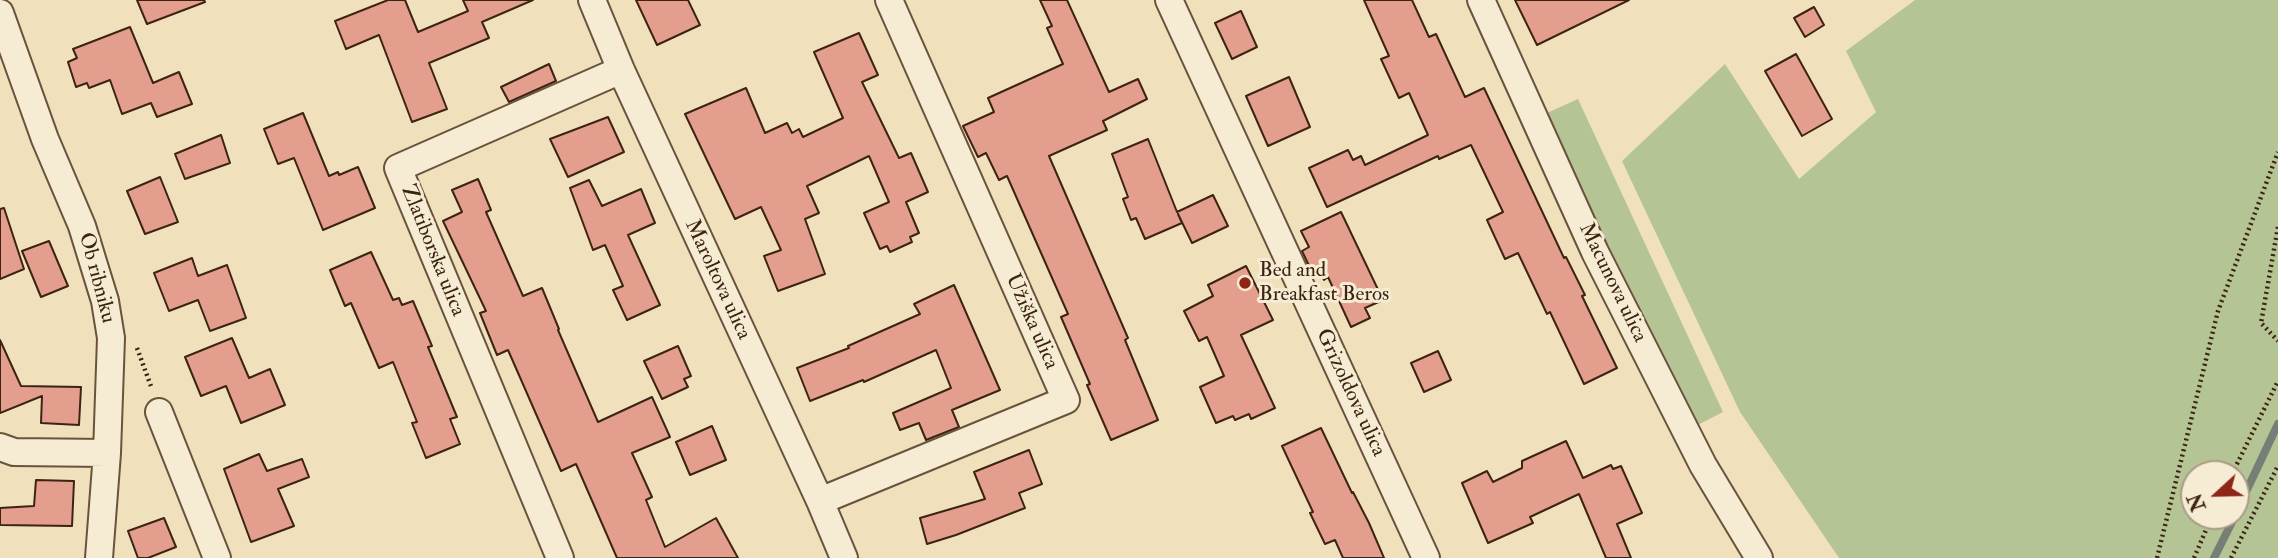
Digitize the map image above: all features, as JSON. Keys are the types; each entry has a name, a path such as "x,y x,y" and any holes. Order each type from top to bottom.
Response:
{"street":[{"name":"Maroltova ulica","path":"592,0 621,70 820,500 844,558"},
{"name":"Užiška ulica","path":"820,500 1066,400 889,0"},
{"name":"Grizoldova ulica","path":"1169,0 1426,558"},
{"name":"Macunova ulica","path":"1482,0 1595,252 1703,465 1759,558"},
{"name":"Ob ribniku","path":"0,13 45,139 82,226 100,280 111,338 107,453 99,558"},
{"name":"Zlatiborska ulica","path":"560,558 398,169 621,70"},
{"path":"159,412 217,558"},
{"path":"0,447 14,453 107,453"}],"path":[{"path":"2157,558 2218,311 2278,152"},
{"path":"2278,228 2261,323 2278,341"},
{"path":"2239,460 2278,381"},
{"path":"2231,558 2278,466"},
{"path":"2194,558 2206,530"}],"green space":[{"path":"1915,0 2278,0 2278,558 1839,558 1740,412 1622,161 1725,64 1799,179 1876,112 1846,51"},
{"path":"1578,99 1723,412 1686,431 1538,117"}],"building":[{"path":"137,0 204,0 205,2 147,24"},
{"path":"388,0 405,0 418,32 468,11 463,0 533,0 482,22 489,38 429,63 447,109 412,122 379,35 346,49 335,21"},
{"path":"636,0 688,0 700,25 657,45"},
{"path":"1040,0 1067,0 1109,92 1138,79 1147,99 1103,121 1107,130 1049,156 1128,338 1125,340 1158,420 1111,440 1061,317 1068,314 1007,176 999,180 986,153 978,157 963,126 994,112 988,98 1063,64 1047,28 1052,26"},
{"path":"1364,0 1412,0 1429,37 1436,34 1465,97 1484,88 1564,258 1566,257 1585,295 1582,296 1617,368 1584,384 1518,253 1505,259 1487,220 1503,212 1471,145 1439,159 1438,156 1327,207 1309,168 1348,150 1353,160 1361,156 1365,165 1428,135 1409,93 1399,98 1381,59 1389,56"},
{"path":"1515,0 1629,0 1537,45"},
{"path":"1814,7 1824,25 1805,37 1794,18"},
{"path":"1241,11 1257,47 1232,59 1215,23"},
{"path":"130,27 153,83 179,72 192,104 157,117 151,103 122,114 110,80 89,88 87,83 76,87 68,62 77,58 73,49"},
{"path":"859,33 878,75 862,82 899,158 911,153 928,192 906,202 919,233 910,237 912,242 890,252 887,246 880,249 864,213 889,202 869,156 807,186 819,213 805,219 825,274 778,291 764,256 781,250 761,207 735,219 685,114 746,88 765,133 787,123 792,133 799,129 803,137 843,118 814,52"},
{"path":"1796,54 1832,119 1802,136 1765,71"},
{"path":"549,64 556,81 509,102 501,87"},
{"path":"1289,77 1310,127 1268,146 1246,96"},
{"path":"303,113 329,176 358,167 375,208 323,230 294,158 278,164 264,129"},
{"path":"608,117 624,152 568,177 550,139"},
{"path":"221,135 230,163 185,179 175,154"},
{"path":"1148,139 1177,212 1213,195 1228,226 1192,243 1178,214 1182,223 1145,239 1136,218 1131,220 1123,199 1128,197 1112,154"},
{"path":"160,177 178,222 145,234 127,191"},
{"path":"478,179 491,210 486,212 523,296 542,288 598,422 652,397 670,437 632,453 652,497 646,500 665,547 716,518 738,558 617,558 576,464 561,471 508,350 497,355 480,313 486,311 443,221 462,212 452,190"},
{"path":"589,180 602,206 641,189 655,223 628,235 660,305 627,320 613,290 623,286 605,245 593,250 570,188"},
{"path":"4,208 24,269 0,279 0,209"},
{"path":"1341,212 1383,300 1365,308 1370,318 1351,327 1328,277 1324,280 1318,267 1311,270 1302,251 1309,247 1301,231"},
{"path":"49,241 68,286 41,297 22,251"},
{"path":"371,252 393,300 399,298 402,305 413,301 432,346 428,347 457,417 450,419 460,444 426,458 412,423 417,422 393,362 379,368 351,303 345,306 330,270"},
{"path":"192,258 198,276 227,265 246,318 210,331 198,300 169,311 154,273"},
{"path":"1246,266 1273,320 1241,335 1275,408 1251,419 1249,414 1235,420 1233,416 1216,423 1200,387 1224,376 1207,337 1199,341 1184,311 1213,296 1208,285"},
{"path":"954,285 1000,390 952,410 959,427 926,440 919,423 900,430 893,413 951,388 936,350 864,382 863,380 810,401 797,368 849,348 848,346 920,314 914,304"},
{"path":"232,338 249,378 270,369 285,405 241,423 226,386 201,396 185,357"},
{"path":"0,340 21,386 81,387 79,425 41,423 42,396 0,413"},
{"path":"678,346 691,376 684,379 688,387 662,399 644,361"},
{"path":"1438,351 1451,380 1424,392 1411,363"},
{"path":"712,426 726,460 690,475 676,442"},
{"path":"1321,428 1384,558 1343,558 1335,540 1325,544 1282,446"},
{"path":"1566,441 1583,478 1611,465 1613,469 1621,466 1642,513 1617,524 1631,558 1606,558 1579,494 1530,517 1533,523 1488,543 1462,483 1487,471 1493,482 1522,468 1522,461"},
{"path":"1029,450 1042,484 1019,493 1025,508 927,544 920,518 985,499 974,472"},
{"path":"259,454 267,471 302,459 309,477 278,489 294,526 251,542 224,469"},
{"path":"36,480 74,481 72,526 0,525 0,508 34,506"},
{"path":"164,518 176,547 148,558 138,558 128,531"}],"waterway":[{"path":"2250,483 2278,424"},
{"path":"2214,558 2228,530"}],"place":[{"name":"Bed and Breakfast Beros","path":"1245,283"}]}
